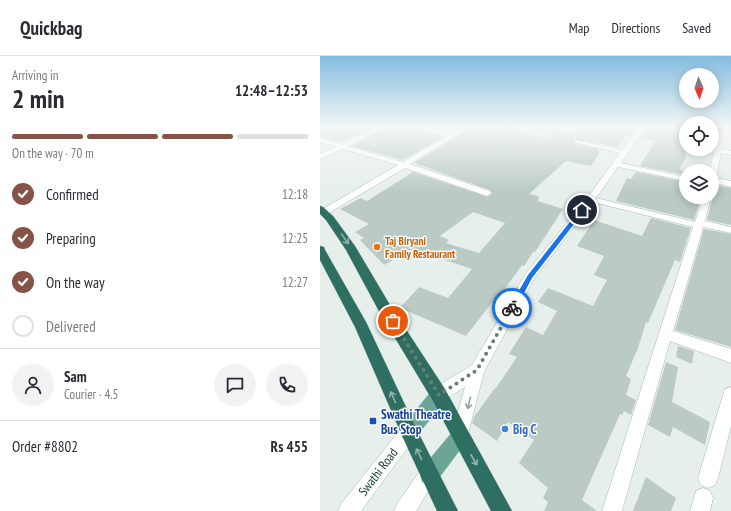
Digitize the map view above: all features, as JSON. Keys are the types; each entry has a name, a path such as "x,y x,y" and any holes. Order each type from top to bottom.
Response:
{"highway":[{"path":"322,211 351,249 385,309 439,395 502,511"},
{"path":"321,255 361,326 408,432 448,511"}],"main road":[{"path":"408,432 439,395"},
{"path":"429,475 460,436"}],"street":[{"path":"320,157 339,148"},
{"path":"351,148 487,193"},
{"path":"322,211 433,148"},
{"path":"606,148 624,152"},
{"path":"460,436 477,370 530,276 591,199 627,148"},
{"path":"719,150 731,153"},
{"path":"616,164 679,178"},
{"path":"719,181 731,184"},
{"path":"591,199 731,230"},
{"path":"612,511 705,204"},
{"path":"666,334 731,356"},
{"path":"439,395 477,370"},
{"path":"708,478 731,394"},
{"name":"Swathi Road","path":"348,511 408,432"},
{"path":"404,511 429,475"}],"building":[{"path":"360,148 423,148 403,160"},
{"path":"438,148 598,149 599,153 591,166 566,161 529,194 538,196 538,201 563,209 535,252 533,252 524,266 522,265 499,297 497,296 466,336 400,308 419,287 448,298 472,269 430,255 427,258 411,250 384,265 360,240 364,238 355,232 369,224 340,209 361,198 367,201 413,172 488,197 492,193 490,190 414,163","holes":["473,212 505,223 479,253 446,243 449,240 440,236"]},
{"path":"651,148 679,148 679,156 686,157 682,164 679,164 679,174 640,166"},
{"path":"636,172 679,181 679,204 699,204 694,220 616,201 627,178 631,179"},
{"path":"719,186 731,188 731,225 707,220 711,204 719,204"},
{"path":"651,218 691,228 680,262 675,260 648,323 646,322 638,348 626,376 631,379 626,395 636,400 631,415 624,411 622,415 620,414 582,500 597,511 544,511 548,502 543,498 548,488 519,463 534,440 508,422 497,441 472,423 474,417 517,357 509,354 526,327 543,335 557,311 538,302 548,288 593,306 607,280 594,275 604,256 577,246 594,220 642,236"},
{"path":"704,229 731,234 731,347 675,330"},
{"path":"678,346 694,351 692,364 676,357"},
{"path":"666,362 678,367 672,402 710,422 705,445 673,427 670,437 648,425"},
{"path":"646,477 676,498 671,511 633,511"}],"way so far":[{"path":"393,321 439,395 477,370 512,308"}],"place":[{"name":"Taj Biryani Family Restaurant","path":"377,247"},
{"name":"Swathi Theatre Bus Stop","path":"373,421"},
{"name":"Big C","path":"505,429"}],"route":[{"path":"512,308 530,276 582,210"}]}
